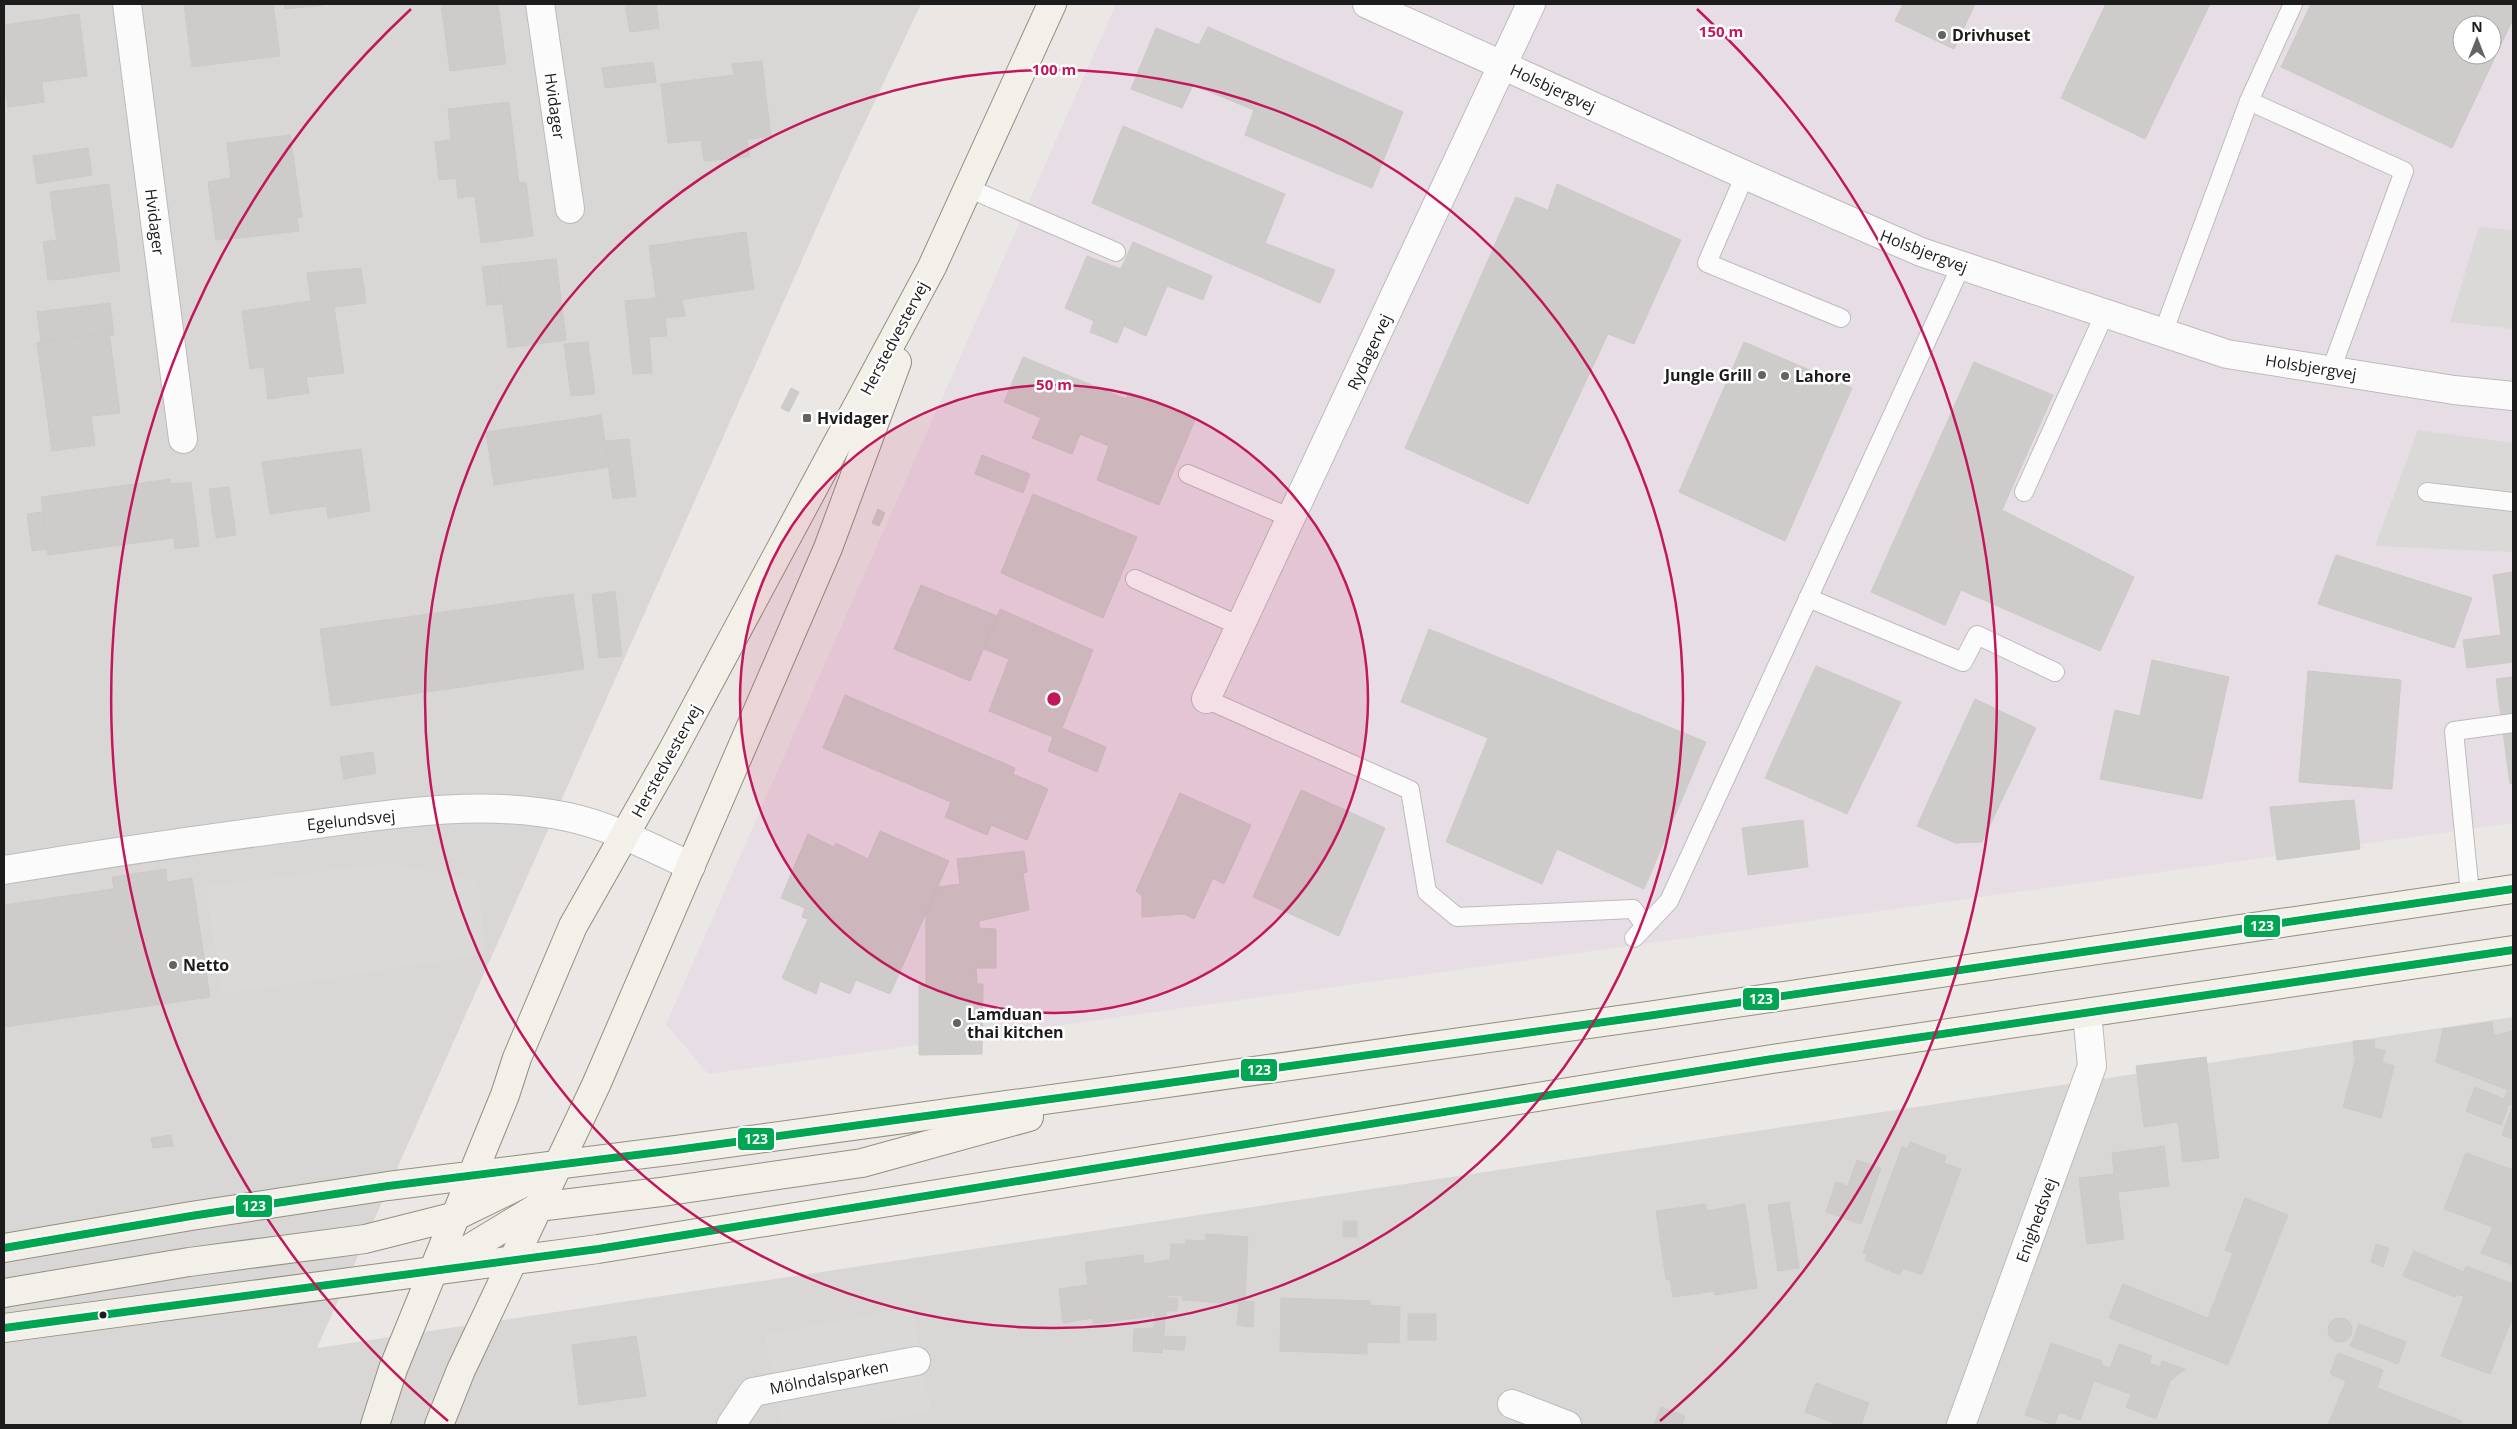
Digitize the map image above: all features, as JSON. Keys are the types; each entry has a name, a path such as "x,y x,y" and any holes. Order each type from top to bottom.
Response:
{"main road":[{"name":"Herstedvestervej","path":"375,1425 394,1369 472,1176 517,1058 573,926 625,836 932,267 1052,4"},
{"name":"Herstedvestervej","path":"439,1425 461,1370 559,1165 691,866 828,548 932,267"},
{"path":"10,1246 190,1216 472,1176 1638,1018 2513,888"},
{"path":"4,1328 617,1246 1568,1092 2086,1012 2513,950"},
{"path":"434,1270 538,1207 660,1192 862,1163 1131,1088"},
{"path":"4,1293 188,1262 365,1239 456,1216 559,1165"}],"street":[{"name":"Hvidager","path":"127,4 183,439"},
{"name":"Hvidager","path":"540,4 570,209"},
{"name":"Holsbjergvej","path":"1367,4 1745,176 1921,252 1961,266 2227,354 2454,390 2513,396"},
{"name":"Rydagervej","path":"1206,699 1531,4"},
{"name":"Egelundsvej","path":"4,870 152,846 356,819 477,808 522,810 570,817 625,836 691,866"},
{"name":"Enighedsvej","path":"1961,1425 2092,1066 2086,1012"},
{"name":"Mölndalsparken","path":"731,1425 753,1392 916,1361"},
{"path":"1512,1404 1567,1425"}],"lane":[{"path":"2163,333 2249,101 2293,4"},
{"path":"2249,101 2404,170 2331,370"},
{"path":"1745,176 1708,263 1841,318"},
{"path":"968,188 1116,252"},
{"path":"1206,699 1410,790 1426,892 1457,917 1633,909 1640,932 1669,901 1961,266"},
{"path":"2024,492 2105,313"},
{"path":"1188,474 1291,518"},
{"path":"2427,492 2513,502"},
{"path":"1135,579 1240,626"},
{"path":"1808,598 1963,662 1976,635 2055,672"},
{"path":"2470,894 2454,731 2513,723"}],"shaded area":[{"path":"4,4 921,4 840,175 317,1348 2513,1017 2513,1425 4,1425"},
{"path":"1116,4 2513,4 2513,823 708,1074 666,1024"},
{"path":"2479,227 2513,230 2513,329 2450,322"},
{"path":"2418,430 2513,443 2513,552 2375,546"},
{"path":"390,863 478,882 486,954 222,994 206,887"},
{"path":"912,1308 931,1411 854,1425 782,1425 765,1335"}],"building":[{"path":"184,4 273,4 280,56 192,67"},
{"path":"284,4 324,4 324,5 285,9"},
{"path":"441,4 498,4 506,64 450,71"},
{"path":"656,4 659,28 630,32 625,5"},
{"name":"Drivhuset","path":"1903,4 1975,4 1954,49 1895,21"},
{"path":"2106,4 2210,4 2145,139 2061,98"},
{"path":"2311,4 2513,4 2513,19 2502,42 2502,15 2452,15 2452,65 2491,65 2452,148 2281,67"},
{"path":"79,14 87,76 5,87 4,25"},
{"path":"1208,27 1403,112 1372,188 1245,135 1254,110 1193,85 1182,108 1131,89 1156,28 1199,45"},
{"path":"762,61 771,137 747,139 750,157 704,161 701,140 668,143 661,84 734,75 732,64"},
{"path":"653,62 656,82 605,88 602,68"},
{"path":"42,82 44,102 8,107 5,87"},
{"path":"509,102 519,183 526,182 533,236 481,243 475,196 458,198 456,178 439,180 435,142 451,140 448,109"},
{"path":"1123,126 1285,194 1265,243 1335,270 1320,303 1092,203"},
{"path":"290,135 302,217 247,224 249,237 216,240 208,182 231,178 227,143"},
{"path":"88,148 92,175 37,184 33,156"},
{"path":"109,184 120,271 62,279 50,192"},
{"path":"1557,184 1681,240 1634,344 1608,334 1528,504 1405,448 1516,197 1548,210"},
{"path":"297,217 299,231 249,237 247,224"},
{"path":"746,232 754,289 657,303 649,246"},
{"path":"57,240 62,279 48,280 43,242"},
{"path":"1133,242 1212,276 1203,300 1167,286 1146,336 1124,326 1144,278 1121,269"},
{"path":"1087,256 1144,278 1117,343 1090,332 1094,321 1065,308"},
{"path":"556,259 566,340 508,348 498,265"},
{"path":"498,265 503,304 487,305 482,267"},
{"path":"361,268 366,303 334,307 344,373 306,377 309,393 268,399 264,367 250,369 242,311 311,301 307,273"},
{"path":"656,298 657,303 682,299 685,316 665,318 667,336 649,337 652,373 633,374 625,301"},
{"path":"110,303 114,335 109,336 109,332 41,342 37,312"},
{"path":"109,332 120,413 91,416 95,445 52,451 37,343"},
{"path":"588,342 595,394 571,396 564,344"},
{"path":"1744,342 1852,388 1785,541 1679,492"},
{"path":"1023,357 1126,399 1129,392 1195,420 1159,505 1097,480 1109,446 1080,434 1072,454 1032,438 1041,418 1004,402"},
{"path":"1974,362 2053,395 2002,510 2134,577 2100,651 1961,590 1945,625 1871,592"},
{"path":"791,388 799,392 789,412 781,408"},
{"path":"601,415 609,467 494,485 486,432"},
{"path":"629,439 636,496 613,499 605,441"},
{"path":"361,449 370,511 328,518 326,506 270,514 262,462"},
{"path":"982,455 1030,474 1023,493 975,474"},
{"path":"170,479 179,537 48,555 41,497"},
{"path":"191,482 199,546 175,549 174,537 179,537 171,484"},
{"path":"229,487 236,535 216,538 209,489"},
{"path":"1033,494 1137,537 1103,618 1001,573"},
{"path":"878,509 885,513 879,526 872,523"},
{"path":"43,512 47,549 32,551 27,514"},
{"path":"2336,555 2472,598 2454,648 2318,604"},
{"path":"2513,572 2513,662 2467,668 2463,640 2501,635 2493,575"},
{"path":"921,585 997,616 970,681 894,649"},
{"path":"615,591 622,656 599,658 592,595"},
{"path":"573,594 584,669 331,706 320,629"},
{"path":"1000,609 1093,650 1062,728 1106,747 1097,772 1048,751 1053,737 989,711 1009,659 984,649"},
{"path":"1429,629 1706,742 1644,889 1557,849 1542,884 1446,842 1488,738 1401,702"},
{"path":"2152,660 2229,677 2202,799 2100,779 2115,710 2140,716"},
{"path":"1816,666 1901,702 1847,814 1765,778"},
{"path":"2308,671 2401,680 2392,789 2299,782"},
{"path":"2513,677 2513,783 2510,784 2496,679"},
{"path":"845,695 1015,768 1013,774 1048,789 1027,840 991,825 987,835 945,817 951,802 823,748"},
{"path":"1975,699 2036,728 1982,842 1955,843 1917,826"},
{"path":"373,752 376,773 344,779 340,757"},
{"path":"1301,790 1385,828 1339,936 1253,897"},
{"path":"1180,793 1251,825 1224,884 1213,878 1194,919 1184,914 1142,917 1142,896 1136,891"},
{"path":"2354,800 2360,849 2277,860 2270,807"},
{"path":"1803,820 1808,867 1748,875 1742,828"},
{"path":"880,831 949,861 890,994 856,980 850,994 820,981 816,994 782,978 808,919 802,917 805,908 781,898 808,834 834,847 836,843 868,859"},
{"path":"1024,851 1027,872 1023,873 1029,910 979,921 979,928 996,929 996,968 976,968 977,984 983,984 982,1054 919,1055 919,985 926,985 926,915 938,887 960,884 957,859"},
{"path":"166,869 167,882 192,878 210,997 4,1027 4,905 114,889 112,877"},
{"path":"2492,1022 2494,1036 2513,1031 2513,1105 2509,1104 2501,1125 2466,1111 2475,1087 2504,1099 2508,1090 2436,1062 2443,1029"},
{"path":"2375,1040 2374,1048 2385,1051 2382,1063 2394,1066 2381,1118 2343,1107 2356,1057 2354,1056 2353,1041"},
{"path":"2206,1057 2219,1158 2183,1162 2178,1122 2144,1127 2136,1066"},
{"path":"2513,1105 2513,1139 2502,1135"},
{"path":"171,1135 173,1146 153,1148 151,1138"},
{"path":"1910,1142 1946,1156 1944,1163 1961,1169 1922,1275 1903,1268 1900,1275 1865,1260 1867,1254 1863,1253 1902,1147 1907,1149"},
{"path":"2164,1146 2169,1186 2118,1192 2124,1239 2087,1244 2079,1178 2114,1174 2112,1153"},
{"path":"2466,1153 2513,1170 2513,1265 2481,1253 2493,1227 2444,1209"},
{"path":"1857,1160 1881,1168 1861,1224 1826,1212 1836,1182 1848,1186"},
{"path":"2245,1198 2288,1215 2228,1365 2109,1318 2123,1284 2208,1318 2233,1253 2225,1250"},
{"path":"1789,1202 1799,1268 1778,1271 1768,1205"},
{"path":"1706,1204 1707,1211 1745,1204 1757,1288 1715,1295 1714,1291 1673,1297 1670,1279 1666,1280 1656,1211"},
{"path":"1343,1221 1357,1221 1357,1237 1343,1237"},
{"path":"1206,1234 1248,1237 1245,1301 1254,1302 1253,1327 1237,1325 1239,1304 1182,1300 1182,1296 1167,1295 1167,1298 1178,1298 1177,1311 1166,1311 1162,1353 1133,1351 1134,1329 1154,1328 1154,1311 1151,1311 1152,1316 1093,1324 1093,1318 1063,1323 1059,1289 1088,1285 1085,1262 1143,1255 1144,1264 1170,1260 1171,1244 1186,1244 1186,1240 1206,1241"},
{"path":"2376,1244 2389,1248 2383,1267 2371,1262"},
{"path":"2414,1251 2464,1272 2466,1266 2513,1284 2513,1308 2511,1313 2513,1316 2490,1374 2441,1356 2464,1297 2457,1294 2455,1297 2403,1276"},
{"path":"1281,1298 1370,1301 1370,1305 1400,1307 1399,1343 1367,1342 1367,1354 1280,1351"},
{"path":"1408,1314 1436,1314 1436,1340 1408,1340"},
{"path":"2335,1318 2345,1318 2352,1325 2352,1335 2345,1342 2335,1342 2328,1335 2328,1325"},
{"path":"2359,1324 2406,1342 2398,1364 2350,1346"},
{"path":"636,1336 646,1396 579,1405 572,1345"},
{"path":"1165,1336 1186,1337 1184,1350 1164,1349"},
{"path":"2051,1343 2102,1361 2101,1365 2110,1368 2119,1344 2152,1356 2149,1363 2160,1367 2162,1361 2185,1369 2170,1381 2156,1419 2126,1407 2131,1394 2094,1381 2080,1420 2059,1412 2054,1425 2025,1415"},
{"path":"2338,1353 2383,1370 2377,1388 2462,1421 2460,1425 2328,1425 2346,1381 2330,1374"},
{"path":"1816,1383 1869,1403 1861,1425 1839,1425 1805,1412"},
{"path":"1661,1407 1685,1416 1682,1425 1654,1425"}],"transit line":[{"name":"123","path":"4,1248 191,1216 388,1186 676,1150 1154,1085 1647,1016 2513,889"},
{"name":"123","path":"4,1328 598,1249 1772,1059 2513,950"}],"place":[{"name":"Drivhuset","path":"1942,35"},
{"name":"Jungle Grill","path":"1762,375"},
{"name":"Lahore","path":"1785,376"},
{"name":"Hvidager","path":"807,418"},
{"name":"Netto","path":"173,965"},
{"name":"Lamduan thai kitchen","path":"957,1023"}]}
